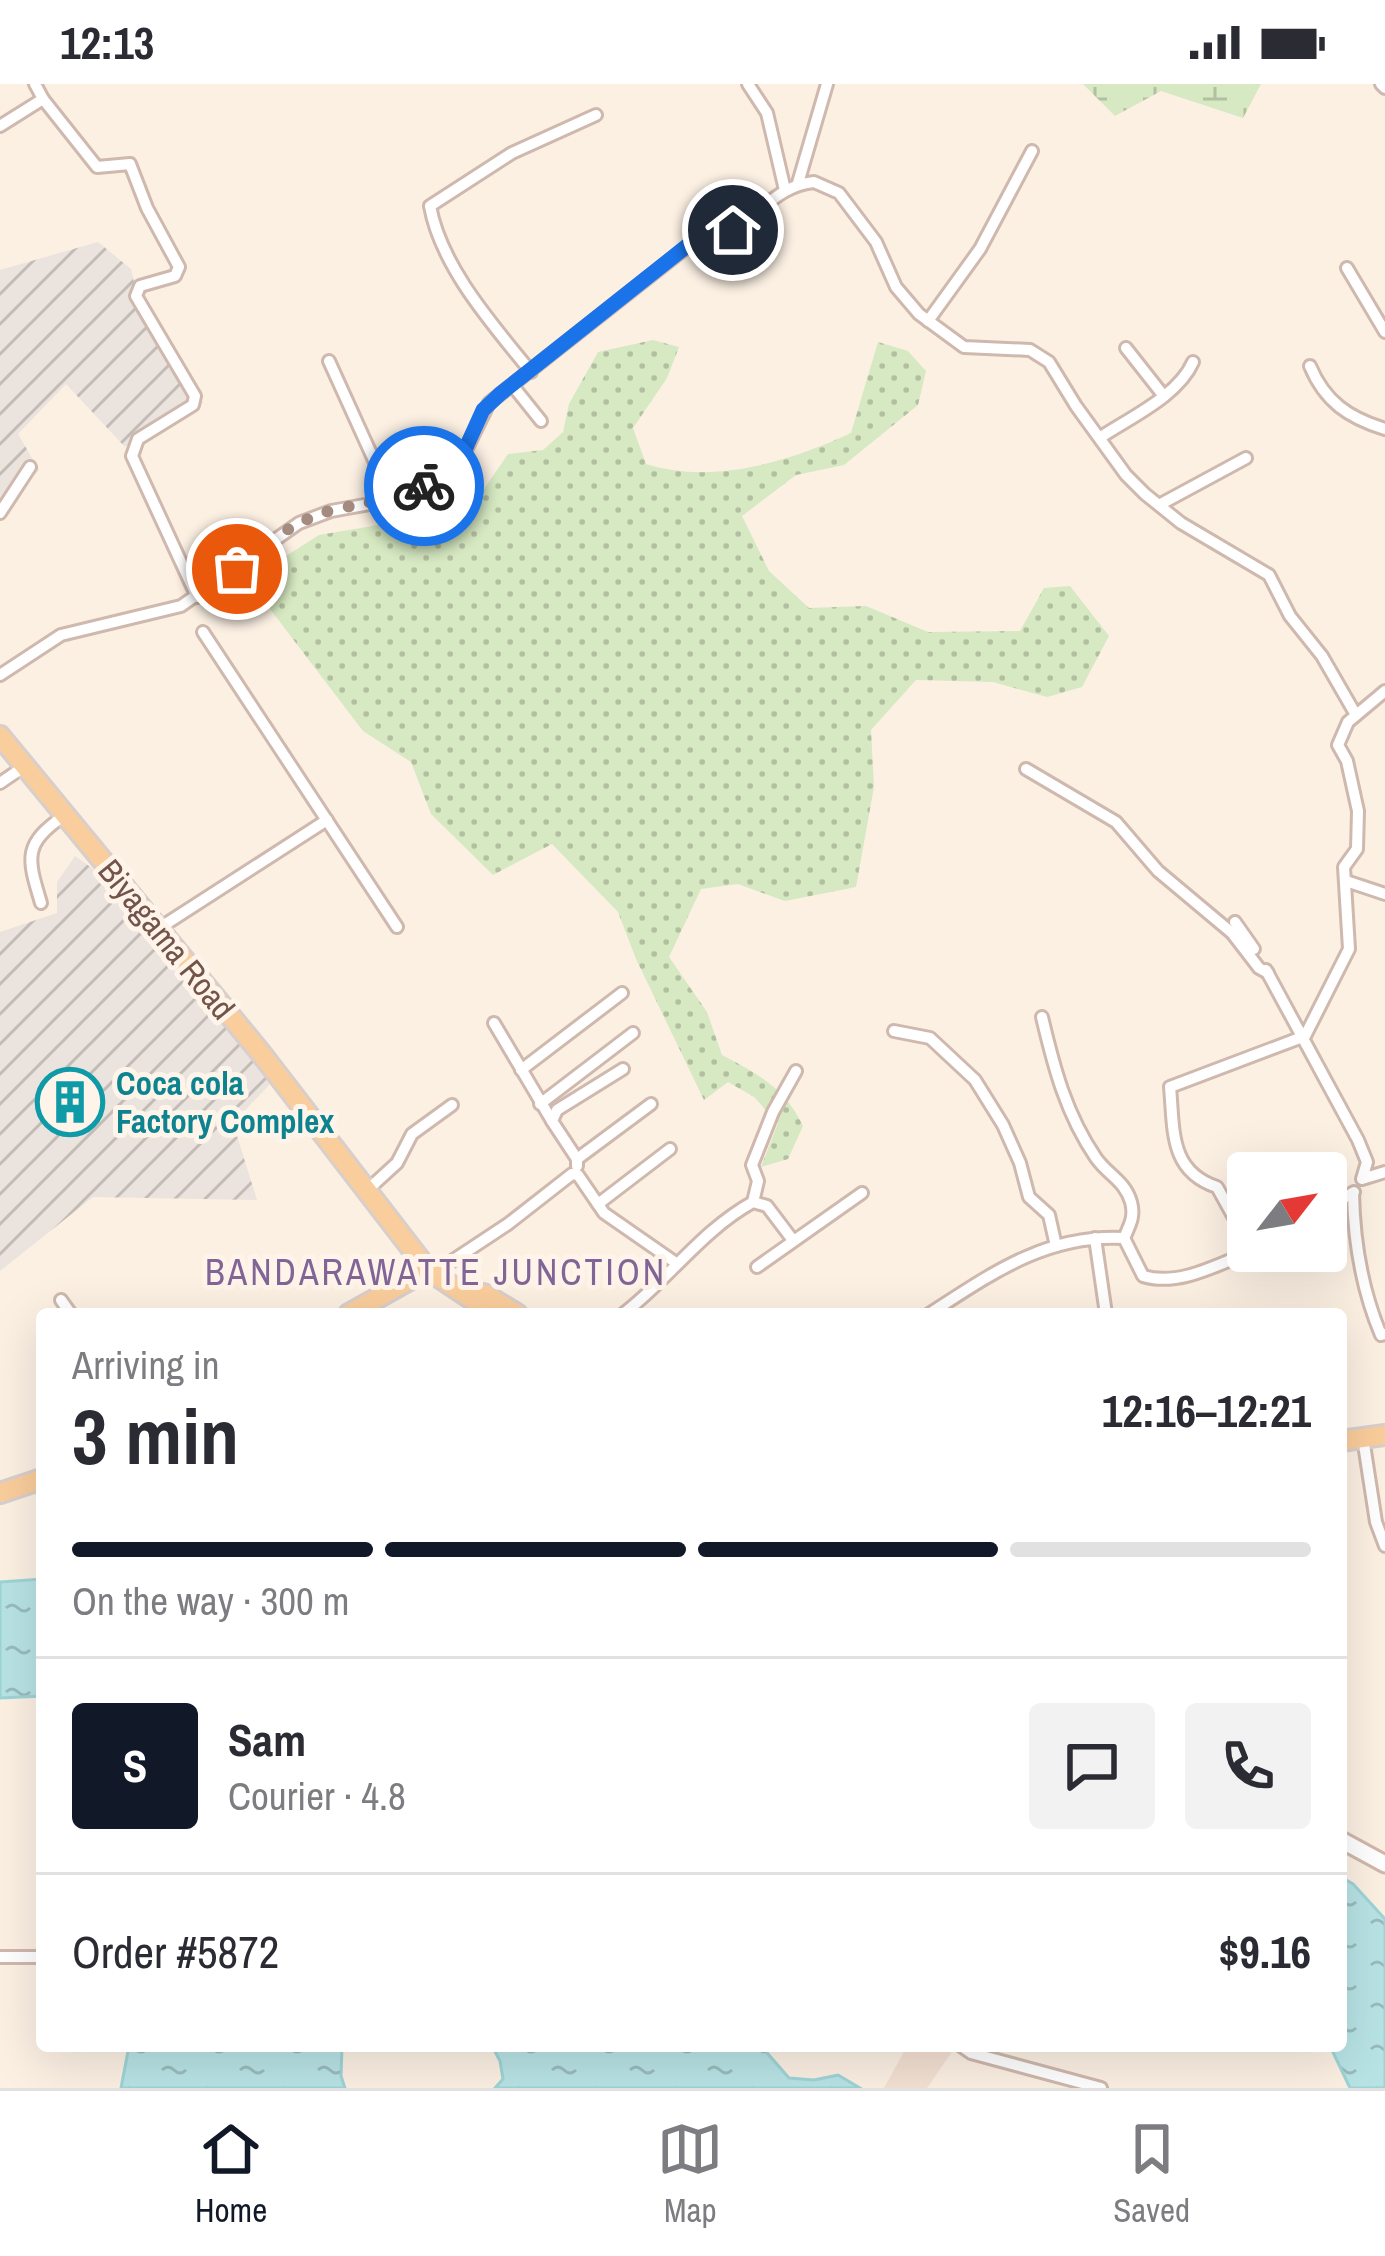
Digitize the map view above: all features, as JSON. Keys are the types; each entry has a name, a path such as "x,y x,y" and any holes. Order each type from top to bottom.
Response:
{"main road":[{"name":"Biyagama Road","path":"0,736 332,1144 348,1170 439,1270"},
{"name":"Biyagama Road","path":"332,1144 374,1184 439,1270"},
{"path":"361,1308 439,1270"},
{"path":"383,1308 439,1270"},
{"path":"439,1270 486,1308"},
{"path":"439,1270 506,1308"},
{"path":"1347,1440 1385,1435"},
{"path":"2,1496 36,1482"},
{"path":"2,1496 36,1492"},
{"path":"1347,1843 1385,1864"}],"street":[{"path":"35,84 97,167 125,163 135,170 147,208 179,267 175,276 140,286 136,296 195,396 193,405 137,439 132,456 197,597"},
{"path":"748,84 767,113 785,190"},
{"path":"798,183 827,84"},
{"path":"0,126 43,99"},
{"path":"531,372 462,279 430,206 512,153 596,115"},
{"path":"928,320 980,249 1032,151"},
{"path":"0,675 61,635 182,606 298,523 331,511 392,500 427,485 458,465 483,410 697,238 733,230 785,190 814,182 839,194 876,242 896,287 928,320 964,347 1030,350 1048,362 1126,476 1180,523 1269,575 1290,616 1322,656 1356,716"},
{"path":"1347,268 1385,332"},
{"path":"1126,348 1163,395"},
{"path":"329,361 392,500"},
{"path":"1101,437 1187,376 1193,362"},
{"path":"1310,366 1318,387 1342,413 1385,429"},
{"path":"513,386 541,421"},
{"path":"1159,505 1246,458"},
{"path":"0,513 30,467"},
{"path":"203,632 397,927"},
{"path":"1227,1206 1216,1187 1195,1180 1176,1151 1169,1087 1305,1036 1349,949 1345,867 1357,849 1358,811 1347,761 1338,745 1341,733 1385,691"},
{"path":"0,783 25,766"},
{"path":"1026,769 1126,830 1158,871 1232,933 1268,973"},
{"path":"41,903 30,866 32,846 40,832 65,815"},
{"path":"158,928 327,820"},
{"path":"1346,881 1385,894"},
{"path":"1235,922 1305,1036 1367,1162 1362,1179 1347,1197"},
{"path":"521,1070 622,993"},
{"path":"1042,1017 1066,1103 1100,1163 1122,1183 1132,1204 1133,1219 1124,1238"},
{"path":"494,1023 578,1159 576,1175 598,1204 632,1235 676,1263"},
{"path":"895,1031 930,1037 975,1080 1021,1163 1029,1197 1049,1215 1056,1246"},
{"path":"540,1104 633,1034"},
{"path":"552,1121 557,1110 623,1069"},
{"path":"631,1308 656,1289 714,1228 753,1202 758,1181 752,1165 796,1071"},
{"path":"578,1159 651,1104"},
{"path":"374,1184 397,1163 412,1134 452,1105"},
{"path":"598,1204 670,1149"},
{"path":"1362,1179 1385,1172"},
{"path":"439,1270 576,1175"},
{"path":"757,1267 862,1193"},
{"path":"1353,1193 1354,1238 1366,1291 1381,1335 1385,1334"},
{"path":"753,1202 767,1206 792,1239"},
{"path":"1095,1238 1105,1308"},
{"path":"938,1308 992,1271 1056,1246 1124,1238"},
{"path":"1124,1238 1143,1276 1152,1279 1196,1273 1227,1258"},
{"path":"61,1300 67,1308"},
{"path":"1363,1438 1376,1522 1385,1546"},
{"path":"0,1957 36,1957"},
{"path":"970,2052 1102,2088"}],"shaded area":[{"path":"98,242 131,269 140,308 203,403 163,418 125,447 66,384 18,434 39,470 0,512 0,270"},
{"path":"75,856 96,871 271,1083 233,1123 257,1200 93,1197 0,1271 0,932 57,913 57,882"},
{"path":"904,2052 952,2052 927,2088 884,2088"}],"green space":[{"path":"1083,84 1261,84 1243,118 1161,91 1115,116"},
{"path":"653,340 679,347 667,378 633,428 646,464 672,470 750,467 851,433 878,342 908,351 926,371 918,405 844,465 796,475 742,516 769,571 809,608 866,606 928,632 1020,631 1044,588 1070,586 1109,636 1082,687 1047,697 993,682 916,680 871,730 874,787 856,887 785,901 738,884 701,889 669,957 707,1012 722,1055 779,1092 803,1126 788,1159 761,1167 778,1123 754,1097 728,1082 704,1100 618,912 552,844 493,875 431,814 411,762 363,731 248,580 319,535 444,514 482,492 508,454 543,450 563,432 569,404 598,352"}],"water":[{"path":"36,1579 36,1696 0,1698 0,1582"},
{"path":"1347,1880 1385,1919 1385,2088 1350,2088 1333,2052 1347,2052"},
{"path":"128,2052 342,2052 345,2088 121,2088"},
{"path":"495,2052 766,2052 789,2078 838,2075 860,2088 495,2088 503,2079"}],"way so far":[{"path":"237,569 298,523 331,511 392,500 424,486"}],"place":[{"name":"Coca cola Factory Complex","path":"70,1102"}],"district":[{"name":"BANDARAWATTE JUNCTION","path":"436,1272"}],"route":[{"path":"424,486 458,465 483,410 500,394 697,238 733,230"}]}
